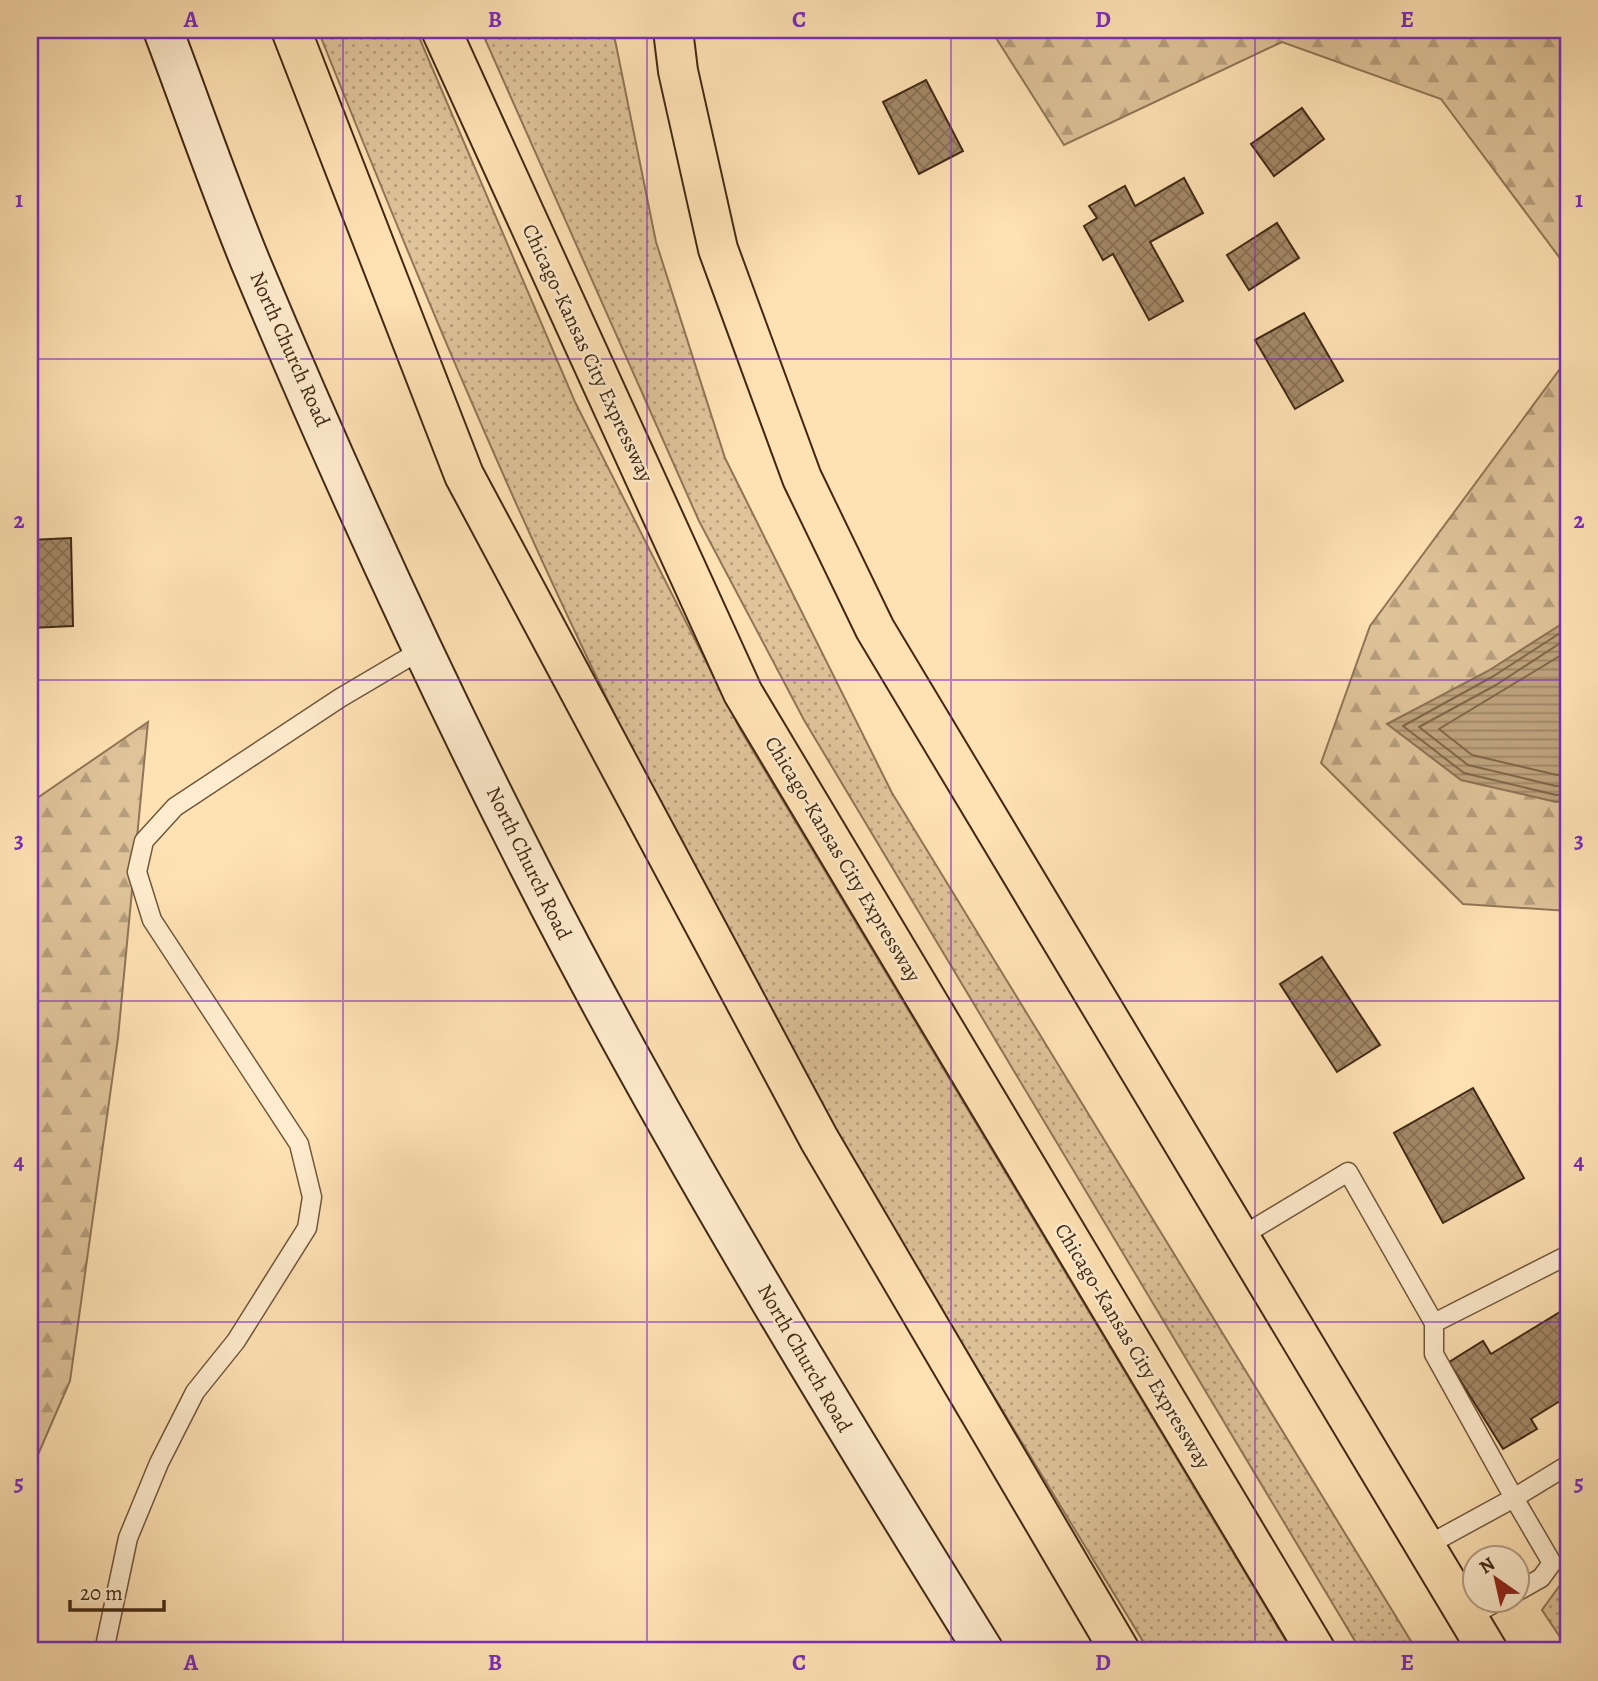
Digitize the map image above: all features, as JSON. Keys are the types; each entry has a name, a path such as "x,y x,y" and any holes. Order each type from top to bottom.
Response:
{"main road":[{"name":"North Church Road","path":"163,30 250,259 423,649 572,949 855,1444 984,1651"},
{"path":"291,30 464,475 819,1139 1120,1651"},
{"name":"Chicago-Kansas City Expressway","path":"441,30 743,693 1316,1651"},
{"path":"673,30 678,71 718,249 802,478 875,629 1426,1546 1462,1585"},
{"path":"1484,1614 1488,1651"}],"lane":[{"path":"104,1651 128,1538 159,1463 195,1392 236,1341 307,1228 312,1197 299,1144 152,920 137,872 144,841 175,807 340,698 423,649"},
{"path":"1240,1237 1348,1172 1434,1323 1434,1354 1552,1563 1541,1578 1532,1583"},
{"path":"1434,1323 1568,1255"},
{"path":"1426,1546 1568,1465"}],"green space":[{"path":"318,30 416,30 575,402 740,729 1292,1651 1149,1651 938,1304 737,952 613,711 534,543 459,373"},
{"path":"481,30 613,30 656,242 725,458 892,793 1417,1651 1361,1651 804,720 699,521"},
{"path":"991,30 1568,30 1568,269 1441,99 1282,42 1064,145"},
{"path":"1568,358 1568,911 1463,904 1321,763 1370,626"},
{"path":"148,722 118,1038 70,1381 30,1473 30,803"},
{"path":"1568,1574 1568,1649 1542,1610"}],"water":[{"path":"1568,620 1568,801 1556,802 1461,780 1387,724 1488,671"}],"building":[{"path":"926,80 963,151 919,174 883,102"},
{"path":"1302,108 1324,139 1274,176 1251,144"},
{"path":"1184,178 1203,213 1150,242 1183,301 1149,320 1113,254 1103,260 1084,226 1097,218 1089,206 1125,186 1135,206"},
{"path":"1277,223 1299,258 1249,290 1227,255"},
{"path":"1304,313 1343,381 1295,409 1255,340"},
{"path":"71,538 73,626 30,628 30,540"},
{"path":"1322,957 1380,1045 1337,1072 1280,984"},
{"path":"1473,1088 1524,1178 1443,1223 1394,1133"},
{"path":"1568,1307 1568,1396 1531,1419 1537,1429 1503,1449 1449,1362 1483,1341 1491,1354"}]}
